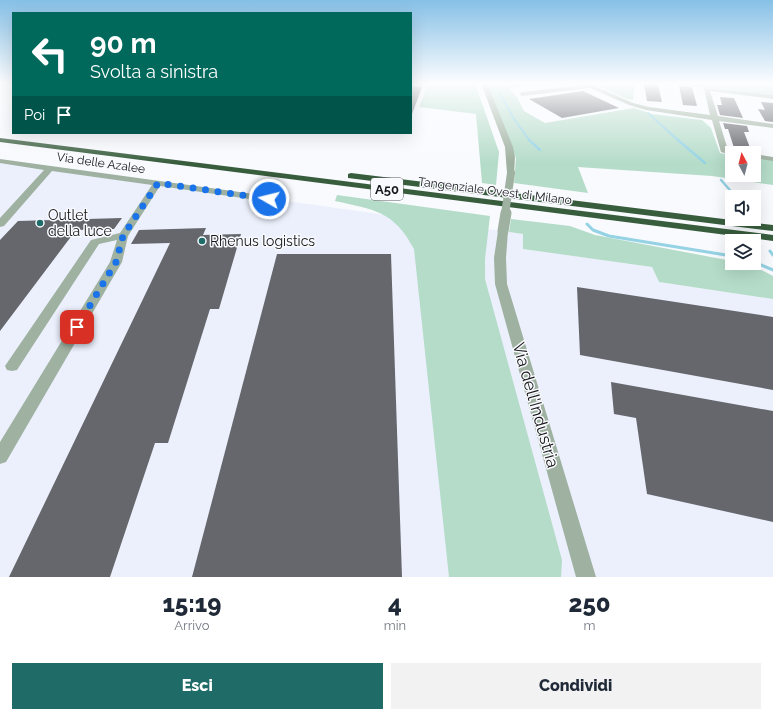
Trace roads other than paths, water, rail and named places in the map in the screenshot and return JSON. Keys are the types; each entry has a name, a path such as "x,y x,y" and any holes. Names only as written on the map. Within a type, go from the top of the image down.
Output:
{"highway":[{"name":"Tangenziale Ovest di Milano","path":"0,132 12,133"},
{"name":"Tangenziale Ovest di Milano","path":"16,134 773,228"},
{"name":"Tangenziale Ovest di Milano","path":"0,140 773,238"}],"street":[{"name":"Via dell'Industria","path":"495,110 509,147 511,157 511,173 500,258 501,284 586,577"},
{"path":"656,110 773,126"},
{"path":"712,110 725,149"},
{"path":"761,157 773,159"},
{"name":"Via delle Azalee","path":"0,161 269,199"},
{"path":"0,224 5,212 50,168"},
{"path":"0,457 116,262 123,236 158,183"},
{"path":"12,366 95,242 111,237 123,236"}],"waterway":[{"path":"509,110 530,141"},
{"path":"648,113 679,141"},
{"path":"678,140 705,163"},
{"path":"530,141 540,150"},
{"path":"721,180 730,190"},
{"path":"587,224 593,230 609,236 725,255"},
{"path":"770,251 773,255"},
{"path":"761,265 773,270"}],"place":[{"name":"Outlet della luce","path":"40,223"},
{"name":"Rhenus logistics","path":"202,241"}]}
